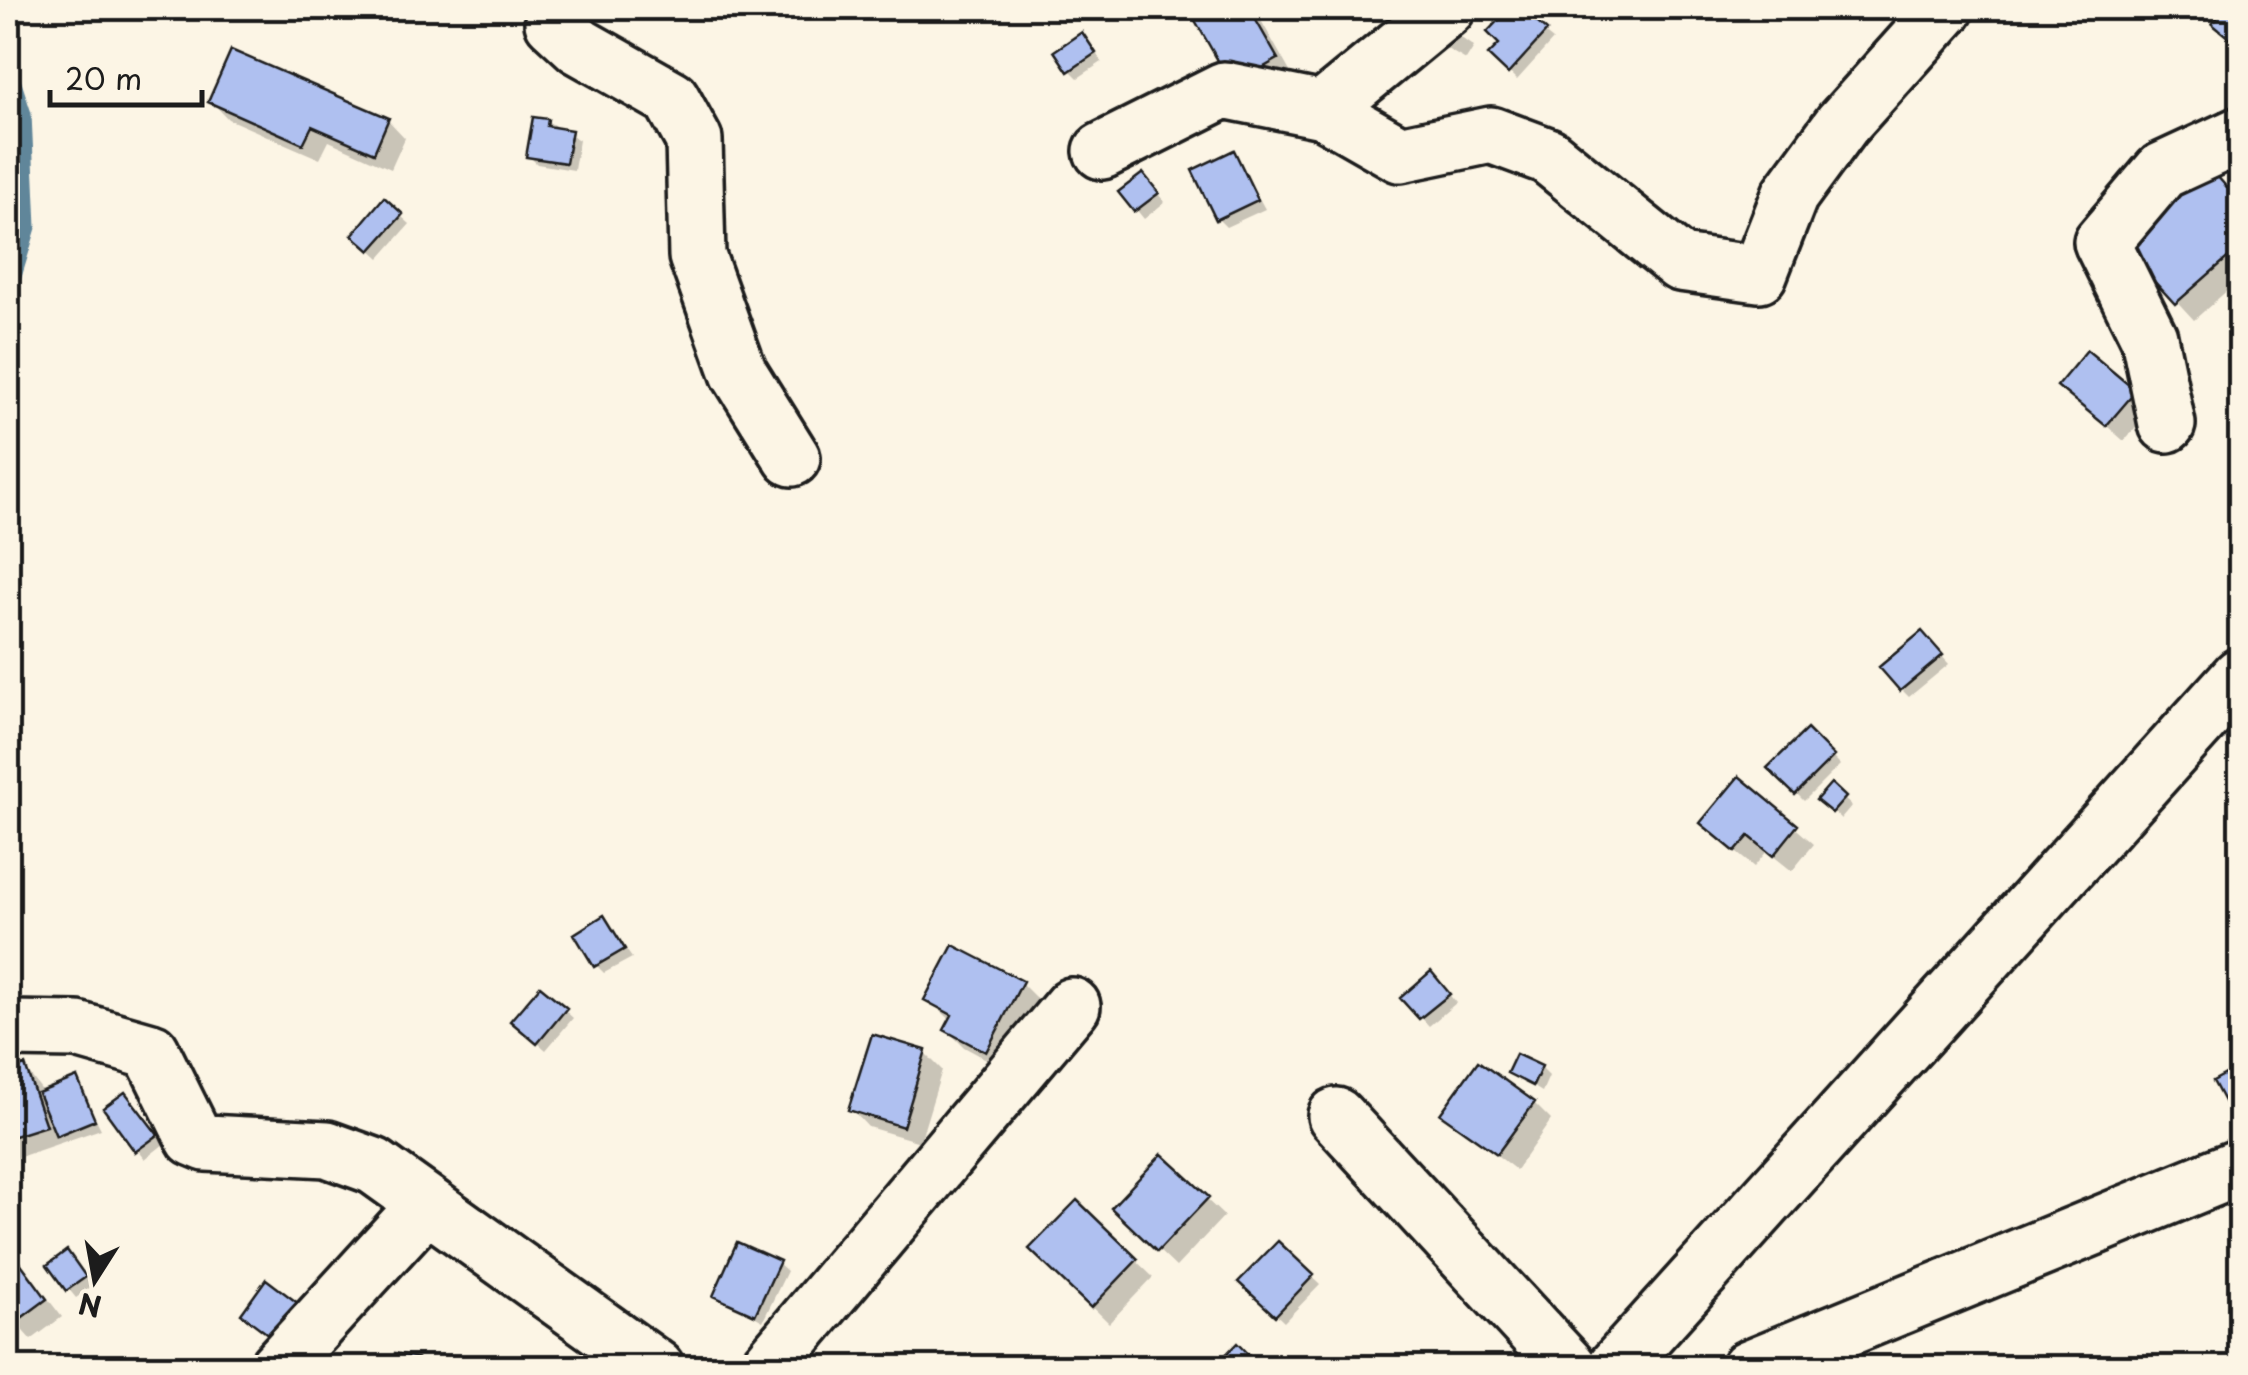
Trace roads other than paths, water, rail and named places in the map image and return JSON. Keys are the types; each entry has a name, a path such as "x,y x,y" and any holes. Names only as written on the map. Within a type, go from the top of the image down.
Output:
{"street":[{"path":"559,8 553,22 579,46 670,98 694,140 697,256 739,373 792,458"},
{"path":"1324,110 1447,8"},
{"path":"1102,151 1224,90 1324,110 1400,154 1491,135 1548,156 1680,263 1759,274 1790,195 1842,124 1946,8"},
{"path":"2167,424 2149,337 2102,242 2162,171 2240,134"},
{"path":"1614,1368 2240,676"},
{"path":"767,1368 1072,1006"},
{"path":"8,1029 77,1030 151,1051 194,1138 206,1143 350,1154 427,1204 656,1368"},
{"path":"1336,1116 1569,1368"},
{"path":"1750,1368 2240,1167"},
{"path":"278,1368 427,1204"}],"waterway":[{"path":"8,65 24,114 29,227 8,296"}]}
